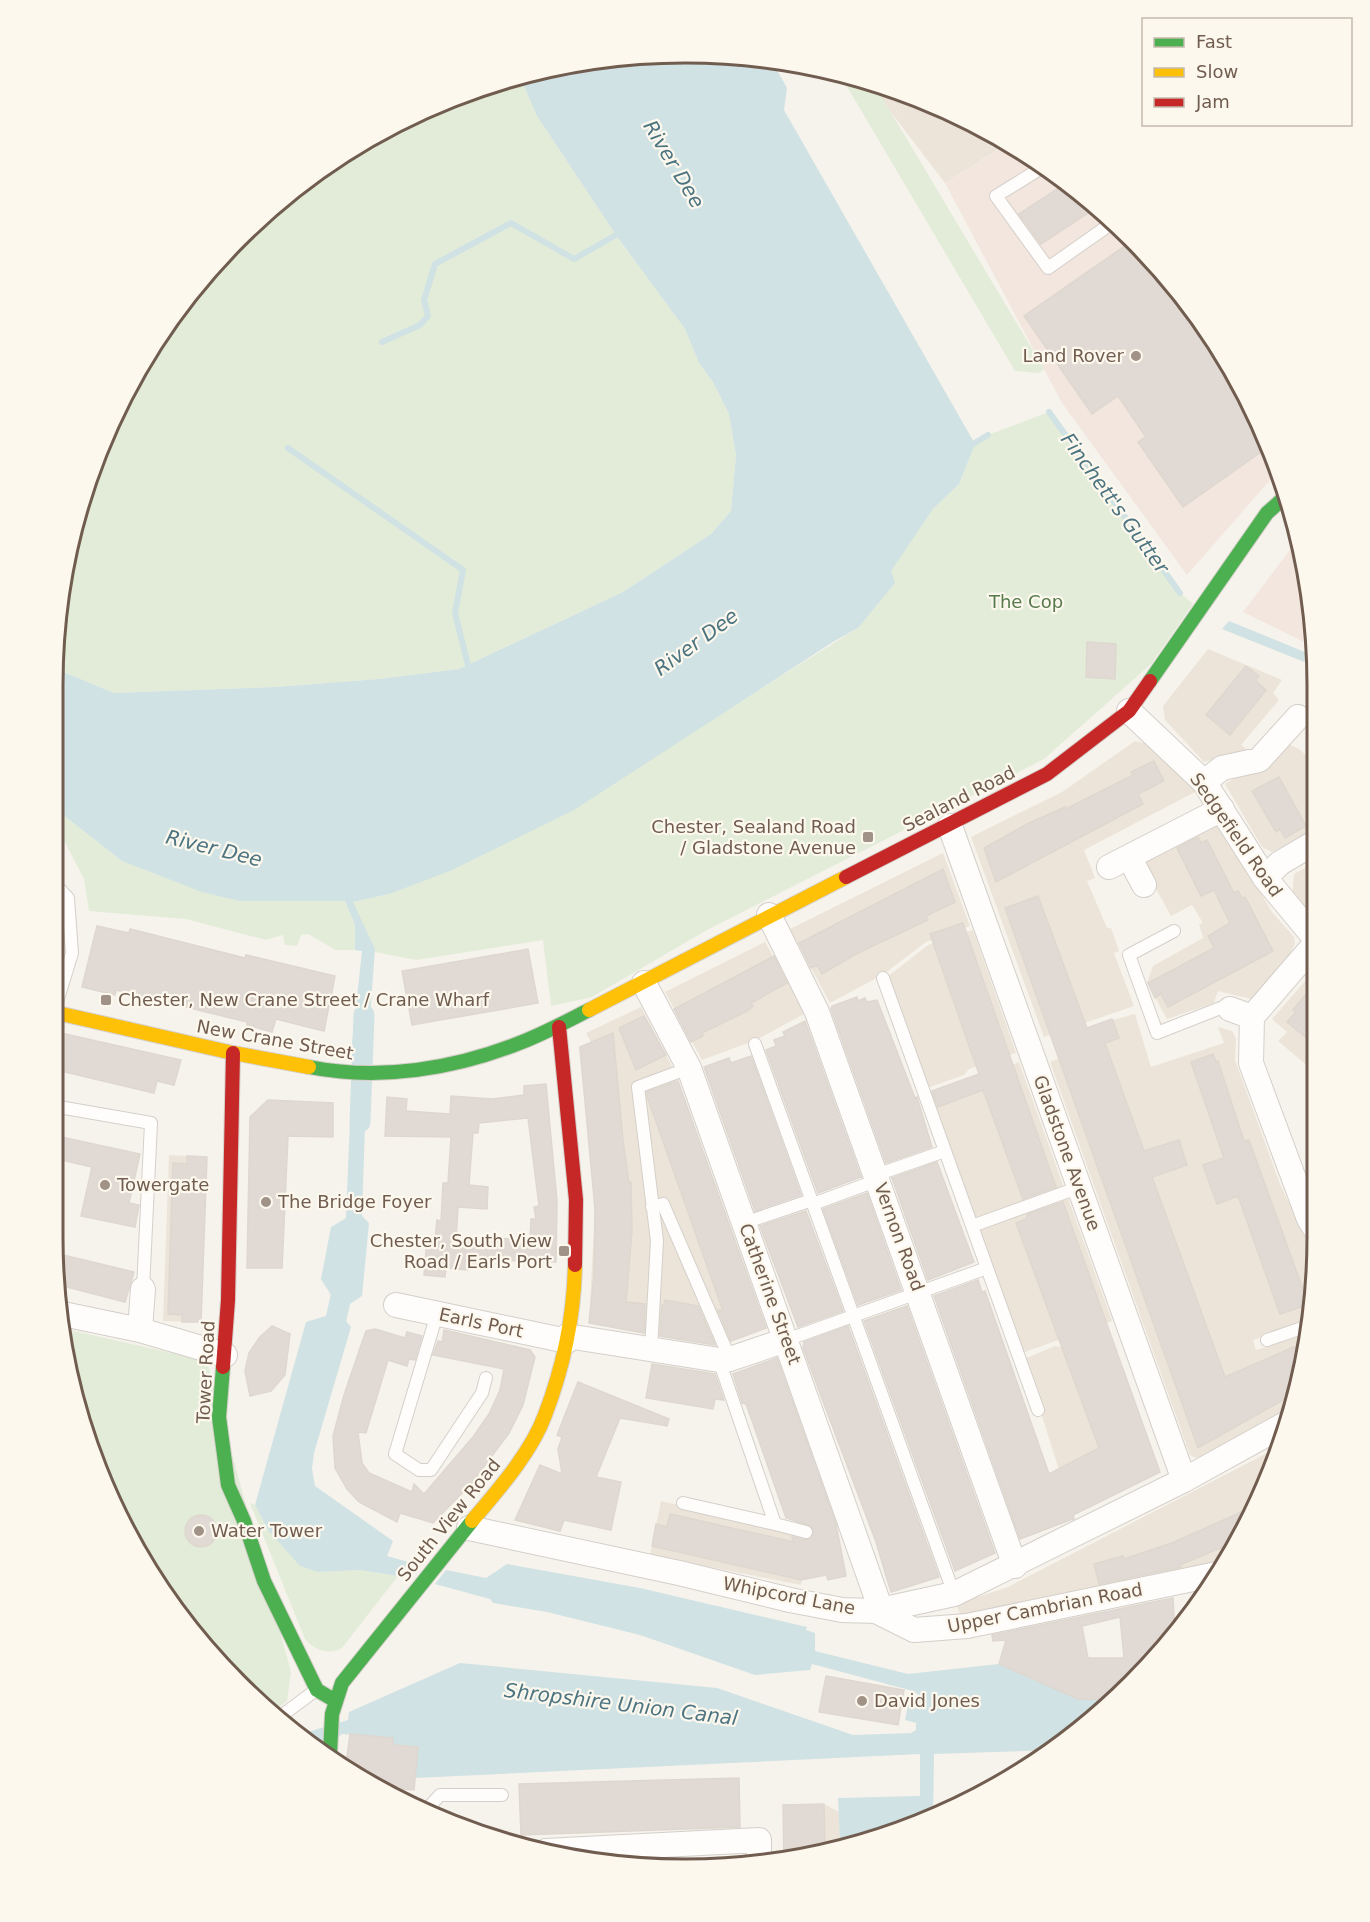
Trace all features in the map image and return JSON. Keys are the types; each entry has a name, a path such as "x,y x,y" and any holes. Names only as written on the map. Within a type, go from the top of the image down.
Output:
{"street":[{"name":"Sealand Road","path":"559,1027 644,984 769,915 950,826 1047,774 1129,711 1267,513 1279,502"},
{"name":"Sedgefield Road","path":"1129,711 1204,782 1264,878 1307,929"},
{"path":"1204,782 1222,768 1259,760 1298,717"},
{"path":"1144,885 1119,862 1222,809"},
{"name":"Gladstone Avenue","path":"950,826 1184,1480"},
{"path":"1264,878 1280,862 1307,847"},
{"name":"Vernon Road","path":"769,915 818,1012 920,1293 1015,1566"},
{"path":"1307,952 1241,1013 1251,1063 1307,1207"},
{"name":"Catherine Street","path":"644,984 689,1068 879,1610"},
{"name":"New Crane Street","path":"63,1014 233,1053 345,1074 409,1071 468,1060 559,1027"},
{"name":"South View Road","path":"334,1700 342,1683 407,1599 469,1528 510,1475 545,1416 567,1339 575,1275 576,1200 559,1027"},
{"name":"Tower Road","path":"233,1053 225,1355 219,1417 228,1485 264,1581 317,1690"},
{"path":"140,1330 143,1289"},
{"name":"Earls Port","path":"396,1305 567,1339 725,1360"},
{"path":"68,1315 140,1330 225,1355"},
{"path":"725,1360 786,1340"},
{"name":"Whipcord Lane","path":"469,1528 679,1573 790,1600 842,1610 879,1610 954,1594 1015,1566 1184,1480 1277,1429"},
{"name":"Upper Cambrian Road","path":"879,1610 914,1630 967,1626 1206,1576"},
{"path":"317,1690 334,1700 330,1748"},
{"path":"578,1849 759,1840 759,1855"}],"lane":[{"path":"1036,171 996,196 1048,268 1106,227"},
{"path":"63,893 68,898 72,953 63,981"},
{"path":"63,923 70,925"},
{"path":"1174,931 1129,955 1157,1033 1223,1007 1241,1013"},
{"path":"883,978 1038,1410"},
{"path":"755,1044 954,1594"},
{"path":"651,1350 657,1241 638,1087 689,1068"},
{"path":"63,1108 151,1123 143,1289"},
{"path":"744,1222 813,1202 945,1151"},
{"path":"972,1226 1080,1187"},
{"path":"652,1207 663,1204 725,1360 775,1524"},
{"path":"786,1340 987,1268"},
{"path":"437,1314 395,1454 419,1470 431,1470 482,1393 486,1378"},
{"path":"1267,1340 1300,1329"},
{"path":"683,1503 806,1532"},
{"path":"285,1713 317,1690"},
{"path":"431,1805 440,1795 502,1795"}],"shaded area":[{"path":"876,93 923,110 1000,148 945,183"},
{"path":"1000,149 1031,168 1095,217 1125,245 1178,306 1224,374 1260,447 1272,478 1187,575 1062,403 945,183"},
{"path":"1291,548 1302,604 1306,643 1243,612"},
{"path":"1208,649 1282,680 1273,693 1279,700 1241,745 1249,751 1204,762 1165,720 1163,706"},
{"path":"1135,741 1150,744 1197,791 1084,850 1095,878 1087,881 1107,928 1111,928 1119,951 1114,953 1134,1006 1044,1037 971,837 1062,792"},
{"path":"1290,745 1299,749 1307,756 1307,832 1272,852 1262,847 1225,784"},
{"path":"1217,820 1272,912 1294,937 1295,943 1289,956 1251,999 1218,991 1214,1003 1167,1019 1147,983 1153,966 1203,938 1199,924 1203,923 1192,905 1171,916 1144,867 1148,854"},
{"path":"943,853 970,926 926,942 884,974 830,1003 790,929"},
{"path":"1307,867 1307,913 1292,898 1294,874"},
{"path":"973,930 1016,1053 969,1069 964,1075 927,1088 887,977 928,945"},
{"path":"765,942 806,1013 756,1040 702,1060 665,992"},
{"path":"1307,979 1307,1065 1278,1041 1287,1032 1272,1019"},
{"path":"641,1007 674,1070 635,1085 653,1241 647,1332 589,1323 595,1209 579,1048 591,1042 586,1033"},
{"path":"1135,1014 1151,1067 1224,1043 1218,1027 1232,1031 1236,1038 1235,1060 1280,1184 1307,1242 1301,1324 1253,1340 1256,1350 1299,1337 1281,1413 1212,1453 1196,1458 1190,1455 1050,1062 1060,1058 1098,1024"},
{"path":"1019,1062 1064,1188 974,1221 930,1093 966,1079 972,1081"},
{"path":"675,1077 767,1328 727,1343 665,1201 654,1204 641,1089"},
{"path":"169,1155 207,1157 201,1322 163,1321"},
{"path":"1068,1198 1112,1321 1022,1353 978,1228"},
{"path":"655,1209 662,1209 719,1344 655,1334"},
{"path":"1083,1340 1139,1415 1160,1472 1140,1481 1059,1470 1024,1359 1055,1346 1061,1347"},
{"path":"1268,1453 1243,1512 1213,1566 961,1616 956,1604 1008,1587"},
{"path":"661,1501 808,1534 801,1585 650,1555"},
{"path":"824,1804 839,1812 840,1839 784,1851 783,1805"}],"green space":[{"path":"523,84 537,116 616,235 685,329 699,363 713,382 729,414 736,455 731,511 711,534 623,592 459,669 379,679 275,687 114,693 63,672 68,604 84,524 110,447 146,374 168,339 217,275 245,245 275,217 339,168 374,146 447,110"},
{"path":"845,84 880,95 1044,369 1039,373 1015,371"},
{"name":"The Cop","path":"1049,412 1180,593 1193,604 1151,664 1044,759 707,930 592,997 551,1006 543,940 416,960 375,952 352,902 389,894 695,730 858,628 890,571 933,509 959,484 975,444 988,435"},
{"path":"63,813 122,861 239,901 345,901 355,925 355,950 336,950 308,934 301,935 297,946 285,945 283,935 266,940 186,919 89,911 84,879 63,838"},
{"path":"70,1330 207,1361 291,1672 287,1701 278,1708 217,1647 168,1583 146,1548 110,1475 96,1437 84,1398"},
{"path":"250,1503 255,1505 268,1530 318,1572 360,1570 398,1576 341,1649 321,1650 305,1639"}],"water":[{"name":"River Dee","path":"685,63 726,64 777,70 787,88 784,110 975,444 959,484 933,509 891,571 895,583 858,628 574,810 450,871 389,894 353,902 375,949 368,1044 352,1044 362,951 355,950 355,925 345,901 239,901 202,892 122,861 63,813 63,672 114,693 275,687 379,679 459,669 623,592 711,534 731,511 736,455 729,414 713,382 699,363 685,329 616,235 537,116 523,84 564,75 644,64"},
{"path":"1229,621 1306,653 1306,663 1222,629"},
{"path":"366,1094 362,1216 369,1223 362,1296 348,1305 334,1300 321,1279 331,1227 346,1218 351,1095"},
{"path":"331,1311 346,1316 346,1321 351,1327 314,1453 312,1469 315,1486 393,1541 387,1556 412,1563 398,1576 360,1570 318,1572 300,1566 268,1530 255,1505 306,1322 329,1315"},
{"name":"Shropshire Union Canal","path":"507,1564 640,1588 807,1627 806,1630 815,1633 815,1651 908,1674 999,1664 1078,1699 1101,1700 1036,1751 934,1754 933,1807 885,1826 840,1839 838,1798 920,1796 920,1754 415,1778 418,1747 393,1745 393,1738 342,1734 329,1747 308,1732 348,1720 349,1712 460,1663 717,1688 853,1735 911,1733 916,1730 916,1723 905,1720 908,1705 914,1705 919,1699 919,1695 913,1691 812,1664 810,1670 755,1675 640,1635 547,1612 493,1603 490,1599 435,1584 446,1570 486,1578"}],"building":[{"path":"1059,188 1089,212 1041,244 1019,214"},
{"name":"Land Rover","path":"1125,246 1153,275 1202,339 1224,374 1262,451 1183,507 1138,442 1146,437 1118,396 1092,414 1024,316"},
{"path":"1087,642 1116,644 1115,679 1086,677"},
{"path":"1246,666 1259,676 1255,680 1266,690 1230,735 1206,715"},
{"path":"1154,761 1164,781 1138,794 1143,804 996,882 984,848 1027,824 1065,807 1066,809 1133,775 1131,772"},
{"path":"1279,777 1306,826 1285,838 1280,829 1276,832 1252,791"},
{"path":"1198,837 1201,843 1207,840 1234,893 1238,891 1242,898 1245,897 1273,951 1168,1007 1161,994 1155,998 1148,983 1214,948 1208,936 1230,923 1214,890 1201,896 1177,848"},
{"path":"943,869 955,902 926,916 928,920 858,953 822,974 817,965 811,968 799,943"},
{"path":"1038,896 1087,1028 1112,1019 1119,1038 1105,1043 1144,1151 1179,1140 1187,1165 1152,1177 1225,1377 1296,1346 1297,1348 1286,1398 1198,1448 1005,908"},
{"path":"963,923 1056,1187 1023,1199 983,1090 938,1107 932,1091 979,1074 930,934"},
{"path":"97,926 129,933 130,929 245,958 246,955 335,976 324,1031 276,1019 272,1032 247,1025 247,1022 116,990 115,995 82,987"},
{"path":"528,949 538,1003 412,1025 402,971"},
{"path":"774,956 787,983 751,1003 753,1006 747,1011 702,1033 703,1036 691,1042 674,1009"},
{"path":"1307,993 1307,1038 1287,1022 1296,1012 1293,1010"},
{"path":"857,997 858,1001 865,998 867,1002 877,1000 915,1098 917,1097 932,1147 886,1163 831,1009 832,1006"},
{"path":"644,1016 666,1055 636,1070 619,1028"},
{"path":"805,1021 861,1177 818,1193 766,1050 776,1046 774,1040 785,1036 783,1032"},
{"path":"63,1033 181,1060 174,1085 157,1081 154,1093 63,1072"},
{"path":"613,1033 623,1140 629,1183 631,1182 632,1231 626,1302 645,1304 644,1333 589,1323 594,1275 595,1209 580,1047"},
{"path":"1213,1054 1216,1062 1218,1061 1244,1141 1249,1140 1304,1293 1301,1297 1303,1306 1280,1314 1238,1196 1217,1204 1203,1165 1224,1158 1191,1062"},
{"path":"751,1056 801,1195 755,1211 704,1067 729,1058 731,1063"},
{"path":"678,1081 766,1328 731,1341 718,1310 723,1311 647,1096 647,1092"},
{"path":"546,1084 557,1201 556,1262 494,1260 493,1265 469,1264 468,1270 446,1268 445,1277 424,1275 427,1239 435,1239 437,1220 441,1221 443,1183 448,1183 451,1137 385,1136 387,1097 407,1099 406,1111 450,1114 451,1096 492,1099 524,1095 524,1086","holes":["528,1118 539,1206 534,1207 536,1219 531,1219 530,1240 494,1238 494,1242 456,1242 458,1207 487,1209 488,1187 469,1185 473,1133 478,1133 479,1123"]},
{"name":"The Bridge Foyer","path":"268,1100 333,1103 333,1137 288,1136 282,1268 247,1268 250,1117"},
{"name":"Towergate","path":"63,1137 140,1154 129,1203 139,1205 135,1227 81,1216 92,1167 63,1160"},
{"path":"187,1156 207,1157 201,1322 182,1322 182,1315 168,1314 173,1163 187,1164"},
{"path":"937,1162 974,1262 928,1280 892,1178"},
{"path":"867,1193 901,1290 858,1305 823,1209"},
{"path":"1063,1202 1160,1472 1073,1515 1074,1519 1020,1539 934,1296 978,1280 982,1292 985,1291 1049,1474 1099,1448 1016,1223 1026,1219 1028,1214"},
{"path":"806,1211 843,1311 798,1327 760,1226"},
{"path":"63,1255 134,1272 125,1302 65,1287"},
{"path":"665,1300 698,1306 715,1345 660,1336 662,1305"},
{"path":"907,1306 995,1553 955,1571 864,1321"},
{"path":"272,1326 290,1334 285,1375 271,1391 250,1396 245,1371 249,1353 259,1338"},
{"path":"848,1326 939,1577 891,1592 876,1542 803,1348 804,1342"},
{"path":"375,1329 405,1338 407,1332 422,1336 415,1360 409,1359 407,1366 388,1360 366,1433 358,1432 362,1463 369,1473 412,1492 414,1484 424,1494 473,1437 489,1414 500,1390 504,1369 433,1355 438,1341 442,1342 444,1330 530,1350 535,1357 523,1405 509,1433 471,1484 433,1523 400,1513 397,1522 359,1502 347,1489 335,1468 333,1436 344,1395 366,1331"},
{"path":"777,1358 836,1524 846,1576 828,1580 826,1575 801,1580 652,1546 656,1524 667,1527 670,1514 794,1542 792,1537 805,1540 812,1537 814,1530 811,1526 786,1518 746,1404 742,1403 733,1374"},
{"path":"652,1364 715,1374 724,1400 715,1399 713,1409 646,1398"},
{"path":"578,1382 669,1419 667,1426 620,1418 596,1477 621,1482 611,1530 564,1520 560,1531 515,1520 540,1465 562,1474 558,1449 562,1437 557,1435"},
{"path":"1243,1511 1225,1546 1180,1565 1181,1567 1099,1584 1094,1564 1123,1556 1124,1559 1172,1543"},
{"path":"201,1515 213,1519 217,1531 213,1543 201,1547 189,1543 185,1531 189,1519"},
{"path":"1173,1598 1174,1621 1153,1647 1101,1700 1078,1699 999,1664 1006,1640 993,1641 992,1635","holes":["1120,1617 1124,1658 1088,1658 1082,1626"]},
{"name":"David Jones","path":"826,1676 904,1690 898,1725 819,1712"},
{"path":"350,1734 393,1738 393,1745 418,1747 414,1790 398,1789 347,1759"},
{"path":"739,1778 740,1827 521,1835 519,1784"},
{"path":"824,1804 825,1843 784,1851 783,1805"}],"waterway":[{"path":"382,342 420,325 428,316 424,300 435,264 511,223 574,259 616,235"},
{"name":"Finchett's Gutter","path":"1049,412 1180,593"},
{"name":"Finchett's Gutter","path":"968,447 988,435"},
{"path":"288,448 463,570 455,613 468,665"},
{"path":"360,1122 364,1015"},
{"path":"331,1341 346,1275"}],"traffic: fast":[{"path":"1150,681 1267,513 1279,502"},
{"path":"309,1067 363,1073 417,1070 444,1065 522,1042 589,1010"},
{"path":"223,1367 219,1417 228,1485 244,1521 264,1581 314,1684 317,1690 334,1700"},
{"path":"330,1748 332,1714 342,1683 472,1521"}],"traffic: slow":[{"path":"589,1010 846,877"},
{"path":"63,1014 233,1053 309,1067"},
{"path":"472,1521 523,1457 545,1415 566,1341 575,1265"}],"traffic: jam":[{"path":"846,877 1047,774 1129,711 1150,681"},
{"path":"559,1027 576,1200 575,1265"},
{"path":"223,1367 228,1300 233,1053"}],"place":[{"name":"Land Rover","path":"1136,356"},
{"name":"Chester, Sealand Road / Gladstone Avenue","path":"868,837"},
{"name":"Chester, New Crane Street / Crane Wharf","path":"106,1000"},
{"name":"Towergate","path":"105,1185"},
{"name":"The Bridge Foyer","path":"266,1202"},
{"name":"Chester, South View Road / Earls Port","path":"564,1251"},
{"name":"Water Tower","path":"199,1531"},
{"name":"David Jones","path":"862,1701"}]}
